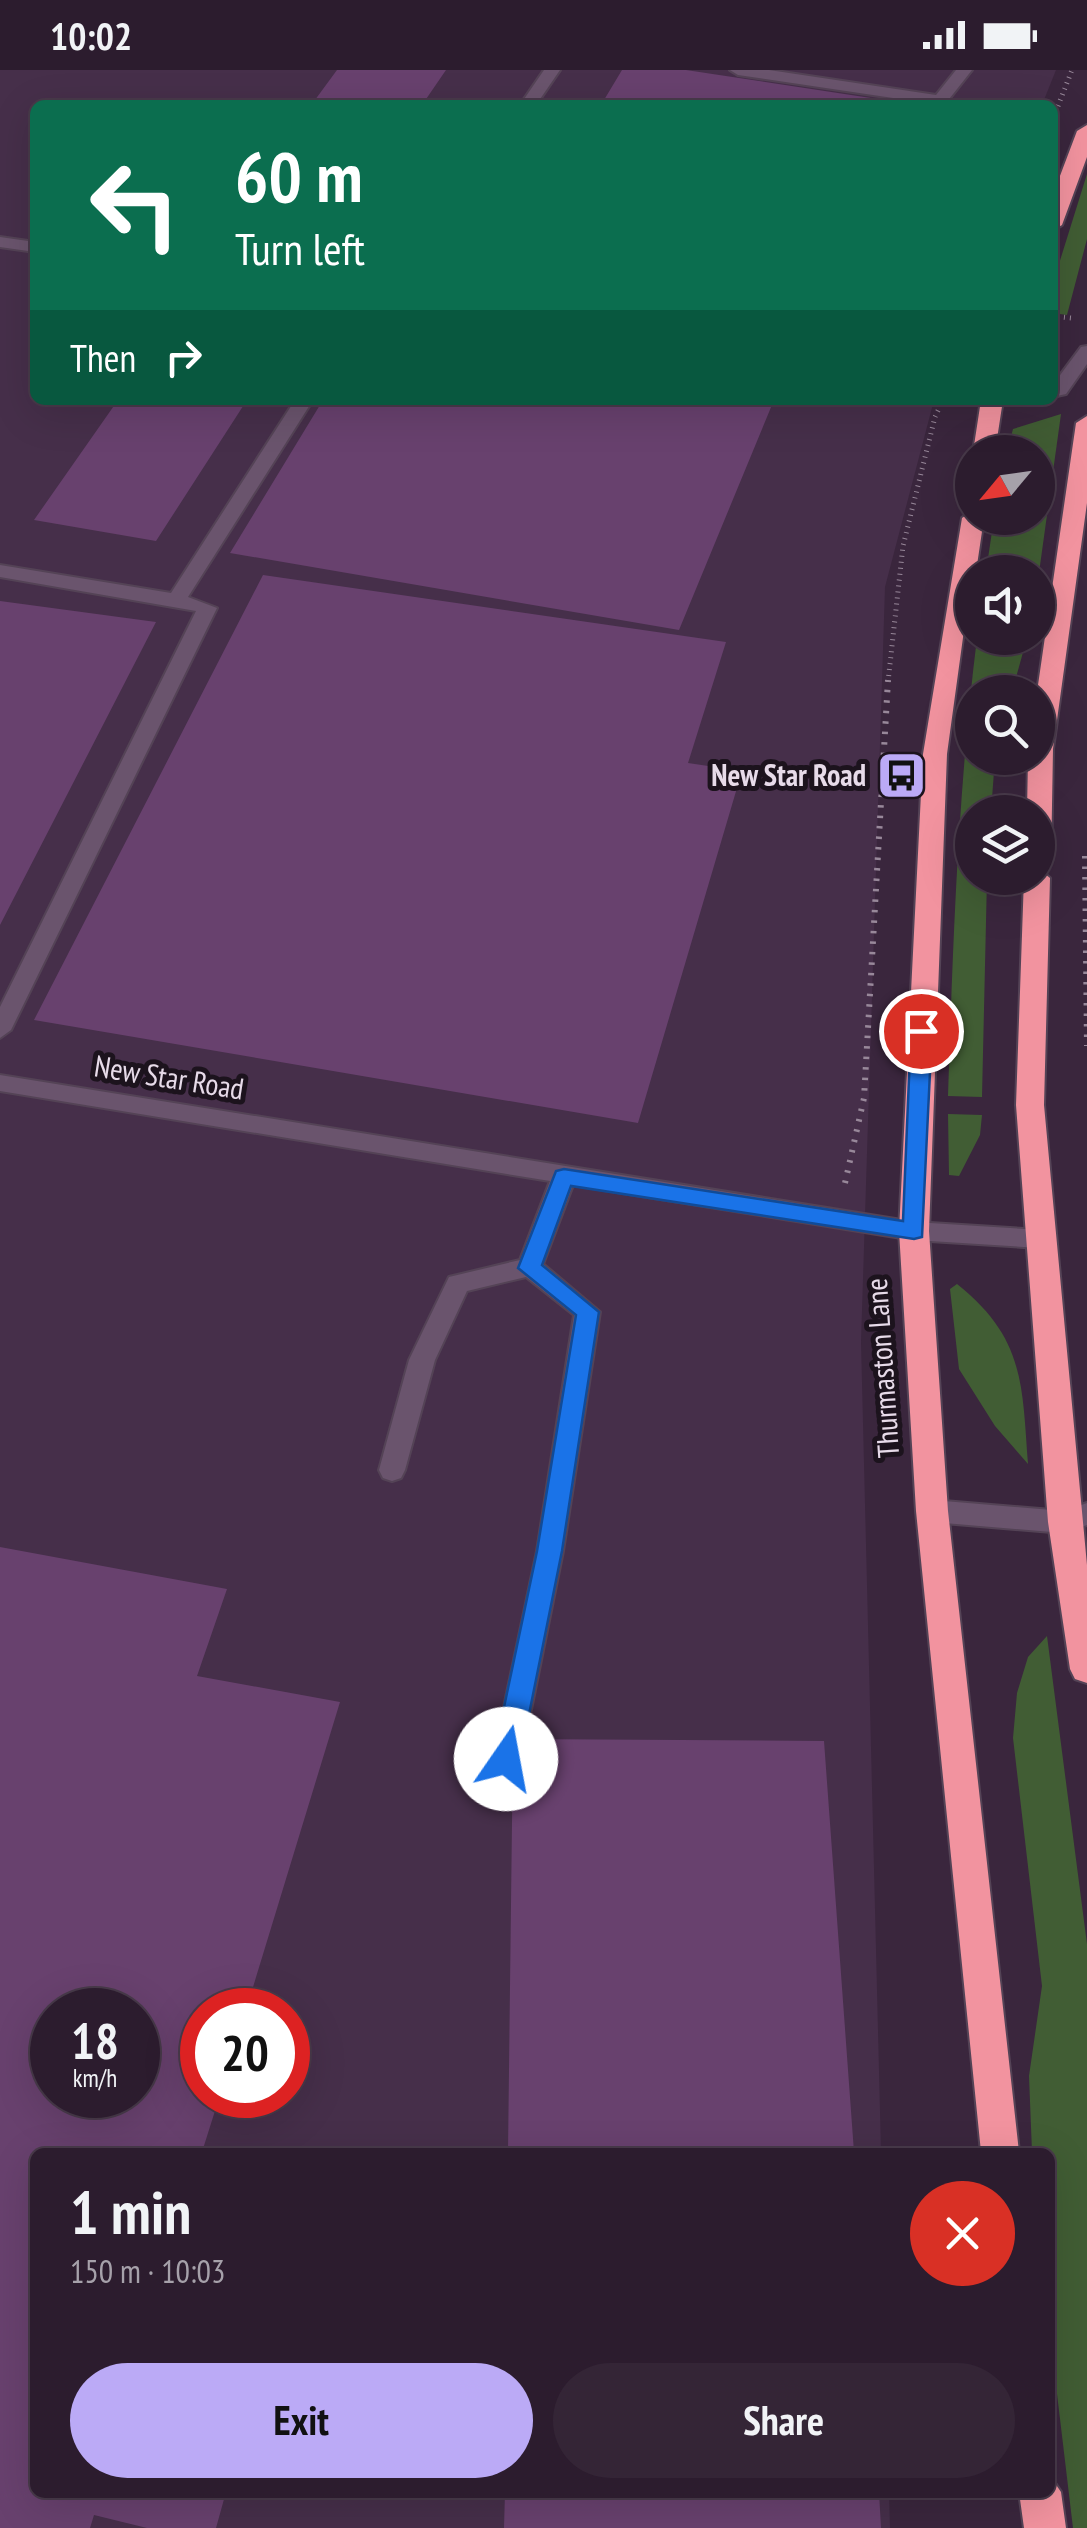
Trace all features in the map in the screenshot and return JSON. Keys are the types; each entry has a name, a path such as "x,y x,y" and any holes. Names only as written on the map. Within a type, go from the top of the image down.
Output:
{"highway":[{"path":"1058,209 1087,131"},
{"path":"987,435 991,405"},
{"path":"1040,795 1041,749 1087,423"},
{"name":"Thurmaston Lane","path":"970,535 935,754 914,1231 932,1511 1000,2148"},
{"path":"1036,895 1030,1105 1040,1239 1079,1525 1087,1669"},
{"path":"1041,2498 1044,2528"}],"street":[{"path":"531,100 552,70"},
{"path":"738,70 940,100 964,70"},
{"path":"0,242 30,247"},
{"path":"1058,390 1087,351"},
{"path":"176,600 301,405"},
{"path":"0,571 207,608 0,1030"},
{"name":"New Star Road","path":"0,1083 914,1231 1040,1239"},
{"path":"530,1268 564,1177"},
{"path":"392,1470 422,1360 458,1284 530,1268 588,1312 550,1551 506,1759"},
{"path":"932,1511 1079,1525"}],"path":[{"path":"1058,106 1072,70"},
{"path":"838,1218 864,1098 890,638 903,546 934,416 940,405"},
{"path":"1085,844 1087,1046"},
{"path":"864,1098 917,1106"}],"shaded area":[{"path":"0,70 1056,70 1044,100 30,100 30,405 933,405 885,587 861,1342 881,2148 30,2148 30,2498 889,2498 890,2528 0,2528"}],"green space":[{"path":"1087,174 1087,239 1067,315 1058,314 1058,267"},
{"path":"1061,414 1055,457 1055,435 1011,435 1013,429"},
{"path":"991,535 1044,535 1041,555 989,555"},
{"path":"975,655 1022,655 1017,675 973,675"},
{"path":"964,775 994,775 992,795 962,795"},
{"path":"956,895 987,895 982,1097 948,1096"},
{"path":"948,1114 982,1115 980,1135 959,1176 949,1175"},
{"path":"957,1284 996,1324 1008,1344 1021,1387 1028,1464 995,1426 959,1369 950,1289"},
{"path":"1047,1636 1087,1944 1087,2528 1073,2528 1055,2377 1055,2148 1032,2148 1029,2076 1042,1986 1013,1738 1017,1693 1028,1657"}],"building":[{"path":"337,70 446,70 425,100 315,100"},
{"path":"622,70 686,70 884,100 604,100"},
{"path":"114,405 244,405 156,541 34,520"},
{"path":"320,405 772,405 679,630 230,553"},
{"path":"263,575 726,642 688,763 742,771 638,1123 34,1020"},
{"path":"0,601 156,622 0,925"},
{"path":"0,1547 227,1589 197,1676 340,1702 253,1988 180,1988 180,2118 213,2118 203,2148 30,2148 30,2498 224,2498 216,2528 147,2528 94,2515 90,2528 0,2528"},
{"path":"513,1739 824,1741 854,2148 508,2148"},
{"path":"505,2498 879,2498 881,2528 504,2528"}],"place":[{"name":"New Star Road","path":"901,776"}],"route":[{"path":"506,1759 550,1551 588,1312 530,1268 564,1177 914,1231 921,1031"}]}
